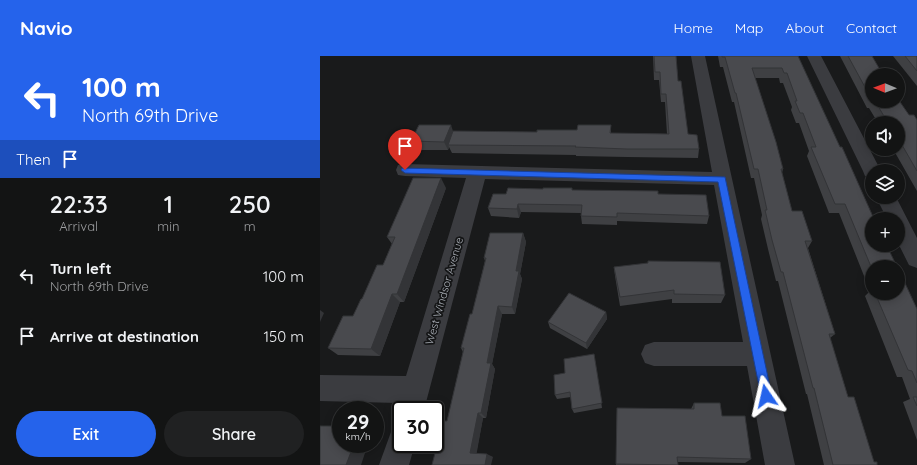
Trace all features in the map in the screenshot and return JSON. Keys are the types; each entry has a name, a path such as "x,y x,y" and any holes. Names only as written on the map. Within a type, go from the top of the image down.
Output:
{"street":[{"path":"698,56 780,465"},
{"path":"814,56 868,164"},
{"path":"405,170 722,179"},
{"name":"West Windsor Avenue","path":"413,400 477,172"},
{"path":"905,236 917,259"},
{"path":"654,354 758,354"},
{"path":"320,388 413,400"},
{"path":"394,465 398,453"}],"building":[{"path":"654,56 676,56 678,81 681,81 688,134 697,135 699,149 448,145 453,131 537,132 537,130 577,130 578,125 611,125 610,133 669,134 666,94 661,94 660,72 655,72"},
{"path":"798,56 840,147 842,147 865,199 865,204 867,204 871,212 865,212 865,252 890,252 894,260 868,260 845,204 835,204 811,147 816,147 803,113 800,113 795,101 797,101 787,73 784,73 782,68 752,68 776,142 783,169 781,169 792,211 802,211 812,241 805,241 835,334 829,334 848,397 854,397 874,462 877,462 877,465 833,465 783,272 781,272 772,240 758,169 754,169 736,93 725,57 722,57"},
{"path":"848,56 872,56 879,68 865,68 865,87"},
{"path":"905,56 917,56 917,71"},
{"path":"879,108 904,108 909,115 914,115 917,120 917,171 905,150 905,116 884,116"},
{"path":"419,125 451,125 444,142 411,141"},
{"path":"413,178 441,178 397,294 392,294 371,349 328,348 343,316 353,316 377,265 383,265 395,237 387,237"},
{"path":"508,188 572,188 572,190 658,191 658,194 706,195 709,216 617,213 617,217 581,216 582,205 518,204 517,209 488,208 493,194 506,194"},
{"path":"490,233 523,233 516,271 519,271 512,307 498,306 487,363 491,363 481,413 478,413 470,453 487,454 485,465 432,465 435,453 444,453 444,421 447,421 464,348 461,348 470,314 472,314 486,258 484,258"},
{"path":"648,261 720,262 725,295 674,294 674,290 620,297 614,267 648,263"},
{"path":"905,283 917,309 917,383 912,371 908,370 878,300 905,300"},
{"path":"569,293 606,312 586,343 548,322"},
{"path":"594,354 602,403 572,409 570,392 555,395 554,375 565,373 564,359"},
{"path":"913,397 917,397 917,406"},
{"path":"694,403 720,403 722,416 745,416 751,459 677,457 678,465 616,464 617,408 694,409"},
{"path":"320,426 332,426 332,453 351,453 346,465 320,465"}],"route":[{"path":"405,170 722,179 766,396"}]}
